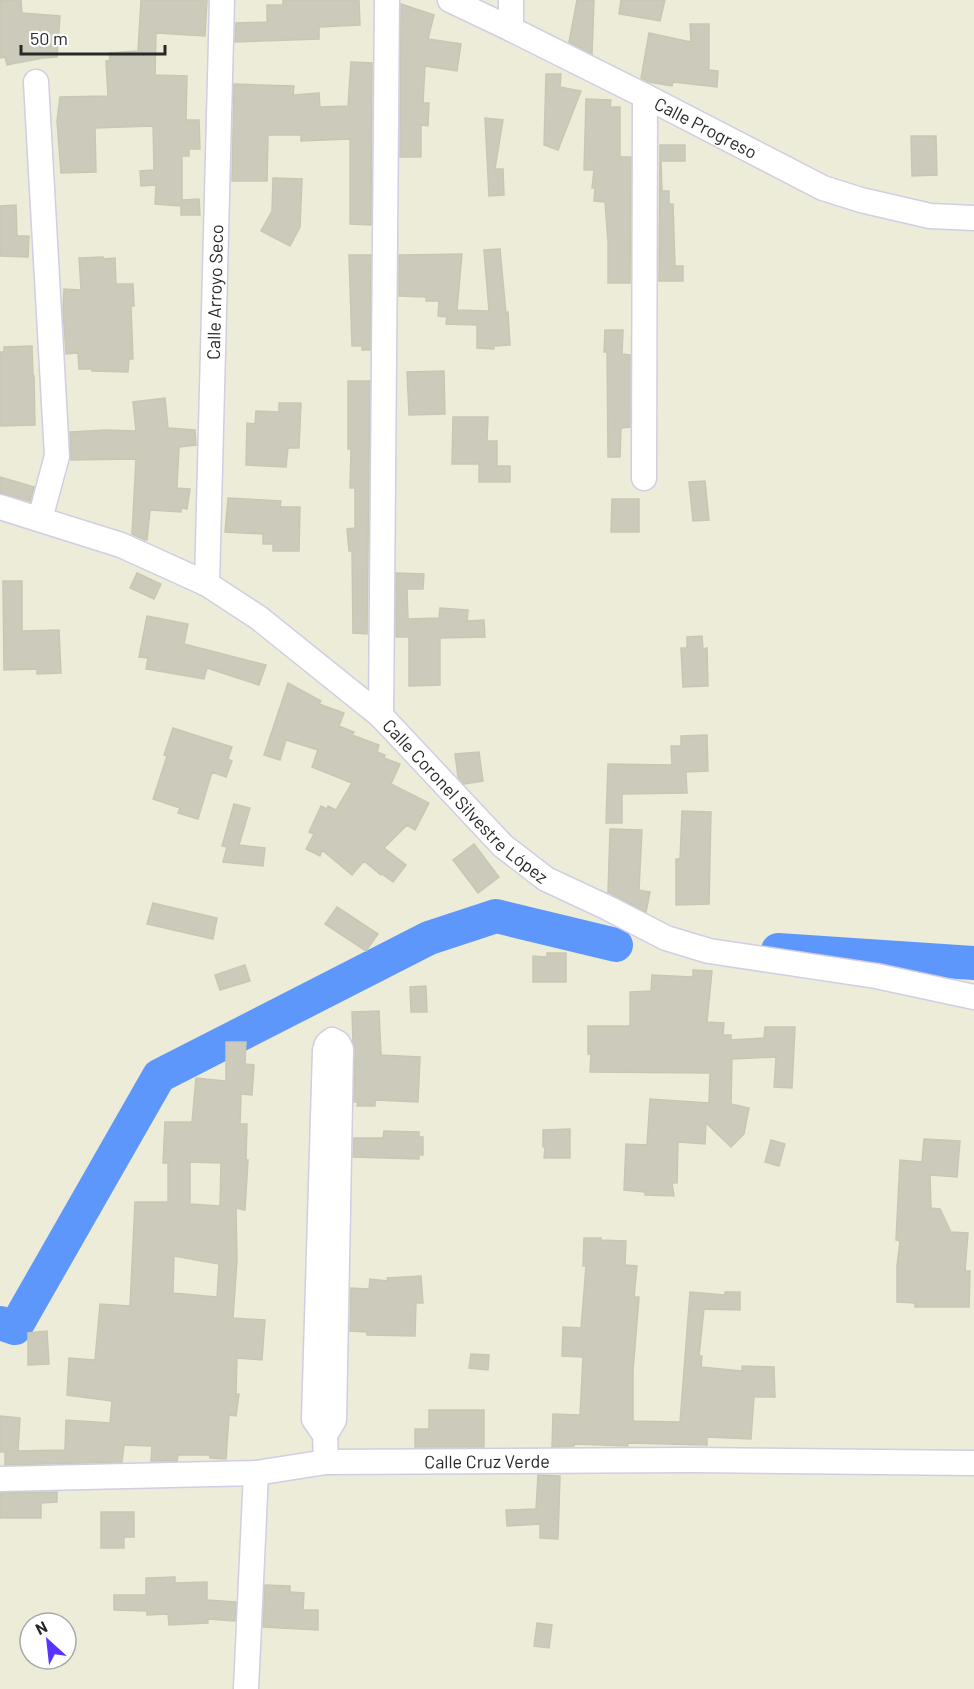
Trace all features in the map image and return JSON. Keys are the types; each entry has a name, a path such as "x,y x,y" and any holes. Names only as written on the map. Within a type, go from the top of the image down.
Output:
{"street":[{"name":"Calle Arroyo Seco","path":"207,584 222,0"},
{"path":"381,716 387,0"},
{"name":"Calle Progreso","path":"450,0 511,28 823,189 930,216 974,218"},
{"path":"511,0 511,28"},
{"path":"36,82 57,456 40,519"},
{"path":"644,478 645,96"},
{"name":"Calle Coronel Silvestre López","path":"0,507 121,545 207,584 259,618 381,716 503,846 546,879 666,938 709,951 876,976 974,997"},
{"path":"325,1435 334,1420 341,1049 338,1043 332,1040 327,1044 325,1050 314,1419 325,1435 326,1462"},
{"name":"Calle Cruz Verde","path":"0,1479 256,1473 326,1462 692,1460 974,1463"},
{"path":"246,1689 256,1473"}],"building":[{"path":"0,0 21,0 22,13 60,16 57,57 7,65 5,57 0,58"},
{"path":"141,0 207,0 205,36 156,33 155,75 187,76 186,120 199,120 200,149 189,149 189,156 182,156 182,200 199,199 200,215 181,215 181,206 155,204 156,185 141,186 140,171 154,170 153,126 95,128 96,172 61,173 57,121 60,97 108,96 106,61 110,60 109,53 138,51"},
{"path":"283,0 359,0 360,25 319,27 319,39 235,42 236,23 267,22 267,5 283,5"},
{"path":"577,0 594,0 592,54 569,42"},
{"path":"621,0 665,0 660,21 619,14"},
{"path":"401,4 434,15 428,39 461,44 457,71 425,66 423,103 429,103 428,126 421,125 421,157 400,157"},
{"path":"690,24 709,24 709,70 718,71 717,87 673,82 672,86 649,82 641,78 649,33 691,42"},
{"path":"351,62 372,63 371,225 350,224 350,139 301,141 301,135 268,135 267,181 232,181 234,84 294,86 293,95 319,93 320,107 348,106"},
{"path":"546,74 561,74 560,87 581,91 558,150 544,145"},
{"path":"586,99 611,100 610,107 620,107 620,157 631,157 630,283 608,283 605,202 594,201 595,188 592,188 594,170 584,170"},
{"path":"485,118 503,120 495,169 503,169 504,195 489,196"},
{"path":"911,136 936,136 937,175 912,176"},
{"path":"660,145 685,145 685,161 661,161 662,191 669,191 669,204 673,204 675,266 683,266 683,281 659,281"},
{"path":"273,178 302,179 300,227 290,246 261,231 272,211"},
{"path":"16,205 17,236 29,236 28,257 0,256 0,206"},
{"path":"500,249 510,345 494,346 494,349 477,348 477,325 446,324 447,317 438,316 439,301 426,301 426,297 399,296 399,255 462,254 457,310 489,311 484,250"},
{"path":"349,255 371,255 370,350 362,350 362,346 352,346"},
{"path":"103,257 103,259 115,258 116,284 133,284 134,306 131,306 133,359 129,359 128,372 79,369 78,353 66,354 64,289 81,290 79,258"},
{"path":"605,330 623,330 622,354 630,355 630,427 621,428 620,457 608,457"},
{"path":"32,346 35,425 0,426 0,352 4,352 4,347"},
{"path":"444,371 445,414 409,415 407,372"},
{"path":"348,381 370,381 367,634 353,633 352,551 349,551 347,529 355,528 355,488 350,488"},
{"path":"165,398 168,428 195,430 196,445 179,447 177,488 190,489 187,509 181,508 181,512 150,510 147,540 145,540 132,534 136,459 71,460 70,432 136,431 133,402"},
{"path":"279,403 301,403 299,448 288,448 286,467 246,465 247,423 255,424 256,411 279,412"},
{"path":"453,417 488,417 487,441 497,441 497,466 510,466 510,482 479,482 479,464 452,464"},
{"path":"0,477 34,487 30,501 0,493"},
{"path":"705,481 709,520 693,521 689,482"},
{"path":"228,498 281,501 280,507 300,507 299,551 273,551 273,544 263,544 263,534 225,532"},
{"path":"612,499 639,499 639,532 611,532"},
{"path":"137,573 161,584 154,599 130,588"},
{"path":"396,573 424,574 423,589 407,589 408,619 439,618 440,608 468,610 467,621 484,620 485,637 440,638 440,685 409,686 409,637 396,637"},
{"path":"3,581 22,581 22,631 59,630 61,673 37,674 37,669 4,670"},
{"path":"147,616 188,624 184,644 266,665 259,685 207,668 204,679 146,669 148,658 139,657"},
{"path":"702,636 703,649 707,648 708,686 683,687 681,648 687,648 687,637"},
{"path":"288,683 321,701 319,704 344,713 339,726 354,732 352,735 379,745 377,752 385,755 384,758 400,764 391,784 429,803 415,830 407,825 384,848 406,865 393,882 364,861 352,875 322,850 320,856 306,849 314,834 309,832 321,806 327,809 328,806 336,810 352,783 312,767 318,750 286,740 280,760 264,755"},
{"path":"173,728 232,747 228,759 232,761 226,777 212,772 198,819 178,813 180,808 153,799 167,756 164,755"},
{"path":"707,735 708,771 686,772 687,793 622,794 622,823 606,823 608,764 672,765 671,746 681,746 681,736"},
{"path":"479,752 483,781 464,784 458,777 455,754"},
{"path":"234,804 250,808 239,845 265,848 263,866 223,862 227,847 222,846"},
{"path":"682,811 711,812 709,904 676,905 676,859 680,859"},
{"path":"610,829 642,830 639,890 650,892 646,912 608,892"},
{"path":"474,844 499,877 478,893 453,860"},
{"path":"153,903 217,918 213,939 147,924"},
{"path":"337,907 378,934 366,951 325,924"},
{"path":"547,953 566,953 566,982 533,982 533,956 547,957"},
{"path":"245,965 250,981 220,990 215,975"},
{"path":"693,970 712,971 707,1022 724,1023 723,1035 731,1035 731,1040 764,1038 765,1027 795,1027 792,1088 774,1087 776,1057 732,1059 731,1104 749,1108 744,1134 731,1147 706,1123 705,1144 678,1142 677,1183 672,1183 674,1196 645,1195 645,1192 624,1190 626,1144 647,1145 650,1099 709,1103 710,1073 590,1072 588,1026 630,1026 630,992 651,991 652,975 693,977"},
{"path":"426,986 427,1012 411,1012 410,987"},
{"path":"379,1011 381,1055 420,1057 418,1102 375,1100 375,1106 357,1106 358,1102 354,1102 355,1049 352,1012"},
{"path":"226,1042 246,1042 245,1064 254,1065 252,1095 241,1094 240,1124 247,1124 246,1160 248,1160 245,1210 236,1208 237,1260 233,1318 265,1320 262,1360 237,1358 236,1394 239,1394 236,1416 229,1415 226,1459 210,1458 210,1455 178,1455 177,1461 151,1461 152,1446 124,1445 122,1462 5,1465 5,1452 0,1452 0,1416 20,1418 18,1451 65,1450 66,1420 110,1423 112,1401 67,1395 69,1358 95,1360 100,1304 130,1306 135,1202 168,1202 168,1163 163,1163 165,1122 192,1122 196,1078 226,1081","holes":["190,1162 221,1163 220,1206 190,1204","174,1256 219,1264 217,1297 173,1293"]},
{"path":"570,1129 570,1158 544,1158 543,1130"},
{"path":"384,1131 419,1132 419,1137 423,1137 423,1155 419,1155 419,1159 353,1157 354,1138 383,1138"},
{"path":"924,1139 960,1141 957,1177 930,1175 931,1208 940,1209 951,1232 968,1233 965,1271 970,1271 969,1307 915,1307 915,1303 897,1302 900,1241 896,1240 900,1160 922,1162"},
{"path":"771,1140 785,1144 779,1166 765,1162"},
{"path":"584,1238 626,1241 625,1265 637,1266 634,1297 639,1297 633,1371 633,1421 680,1422 690,1292 725,1295 725,1292 740,1292 740,1310 704,1309 699,1356 702,1356 701,1367 742,1371 742,1366 774,1367 775,1397 754,1397 751,1439 707,1437 707,1445 627,1443 628,1446 574,1444 574,1446 552,1447 553,1414 580,1415 583,1357 562,1356 563,1327 581,1328 586,1266 583,1266"},
{"path":"421,1276 423,1303 416,1303 415,1336 367,1335 367,1332 350,1331 351,1288 369,1289 370,1279 388,1281 387,1278"},
{"path":"47,1331 49,1364 28,1365 28,1333"},
{"path":"471,1354 489,1355 488,1370 469,1368"},
{"path":"429,1410 484,1410 484,1447 415,1447 415,1429 429,1429"},
{"path":"538,1475 560,1476 558,1539 540,1538 540,1524 507,1526 506,1510 536,1509"},
{"path":"57,1492 57,1502 41,1503 41,1518 0,1518 0,1493"},
{"path":"101,1512 134,1512 134,1537 124,1537 124,1548 101,1548"},
{"path":"175,1577 175,1583 207,1582 207,1600 236,1602 235,1621 208,1619 208,1623 169,1625 168,1614 147,1615 147,1611 114,1610 114,1595 146,1595 146,1578"},
{"path":"265,1585 290,1586 290,1592 304,1593 303,1610 318,1610 318,1630 263,1627"},
{"path":"537,1623 552,1625 549,1648 534,1646"}],"waterway":[{"path":"0,1323 15,1328 159,1076 429,938 496,916 616,945"},
{"path":"778,950 974,963"}]}
